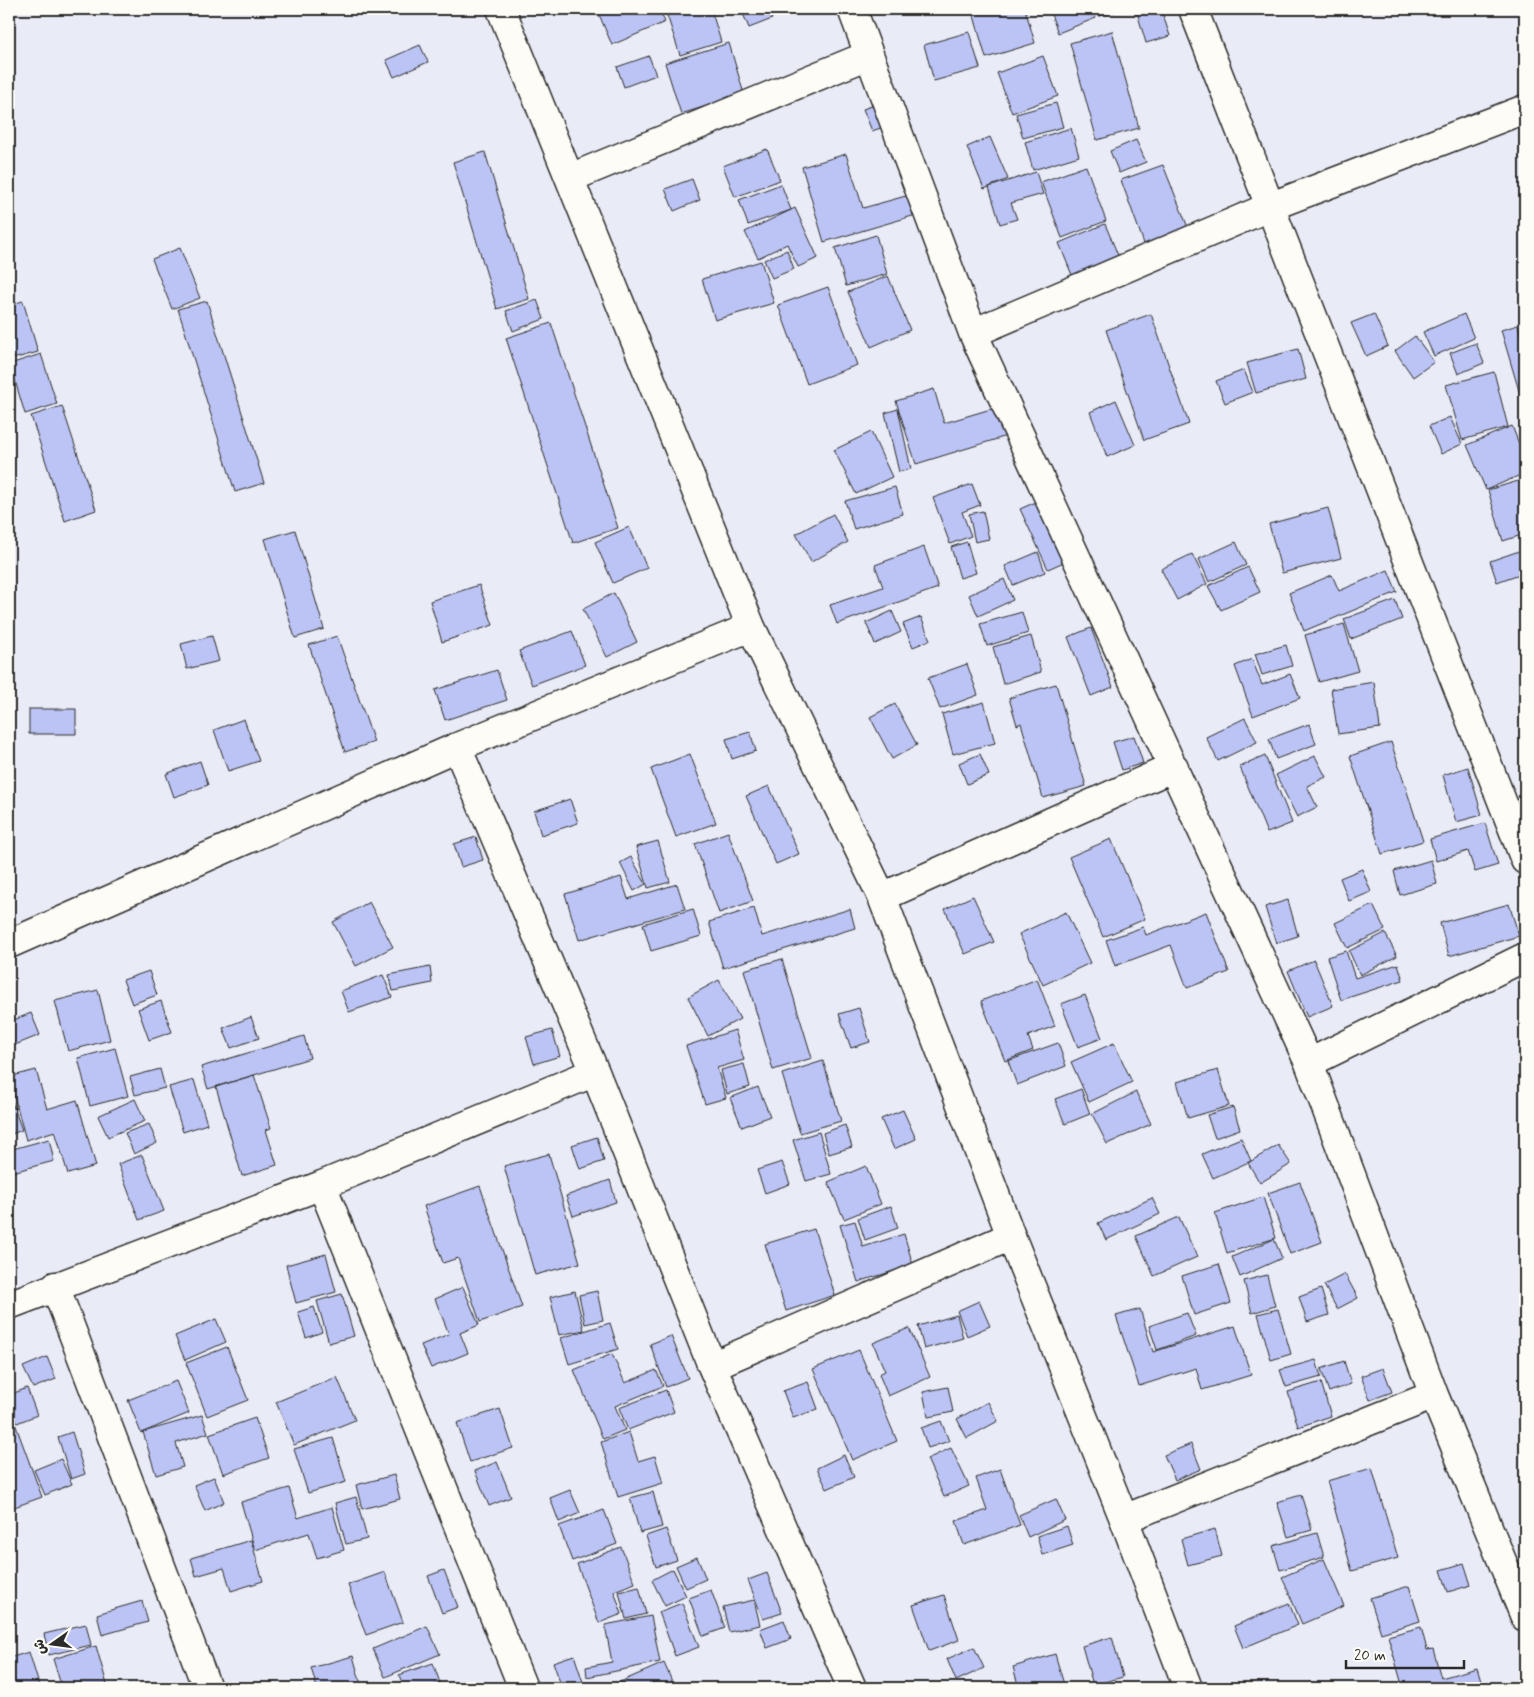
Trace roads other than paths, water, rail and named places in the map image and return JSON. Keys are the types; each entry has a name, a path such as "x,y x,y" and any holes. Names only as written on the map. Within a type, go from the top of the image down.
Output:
{"street":[{"path":"501,9 751,627 882,897 1011,1236 1124,1519 1188,1688"},
{"path":"852,9 973,333 1309,1062 1434,1395 1525,1617"},
{"path":"1192,9 1525,860"},
{"path":"570,178 869,55"},
{"path":"973,333 1269,207 1525,109"},
{"path":"9,944 457,747 751,627"},
{"path":"457,747 595,1072 712,1366 852,1688"},
{"path":"882,897 1174,767"},
{"path":"1309,1062 1525,957"},
{"path":"9,1305 54,1286 322,1185 595,1072"},
{"path":"322,1185 523,1688"},
{"path":"712,1366 1011,1236"},
{"path":"54,1286 207,1688"},
{"path":"1124,1519 1434,1395"}]}
